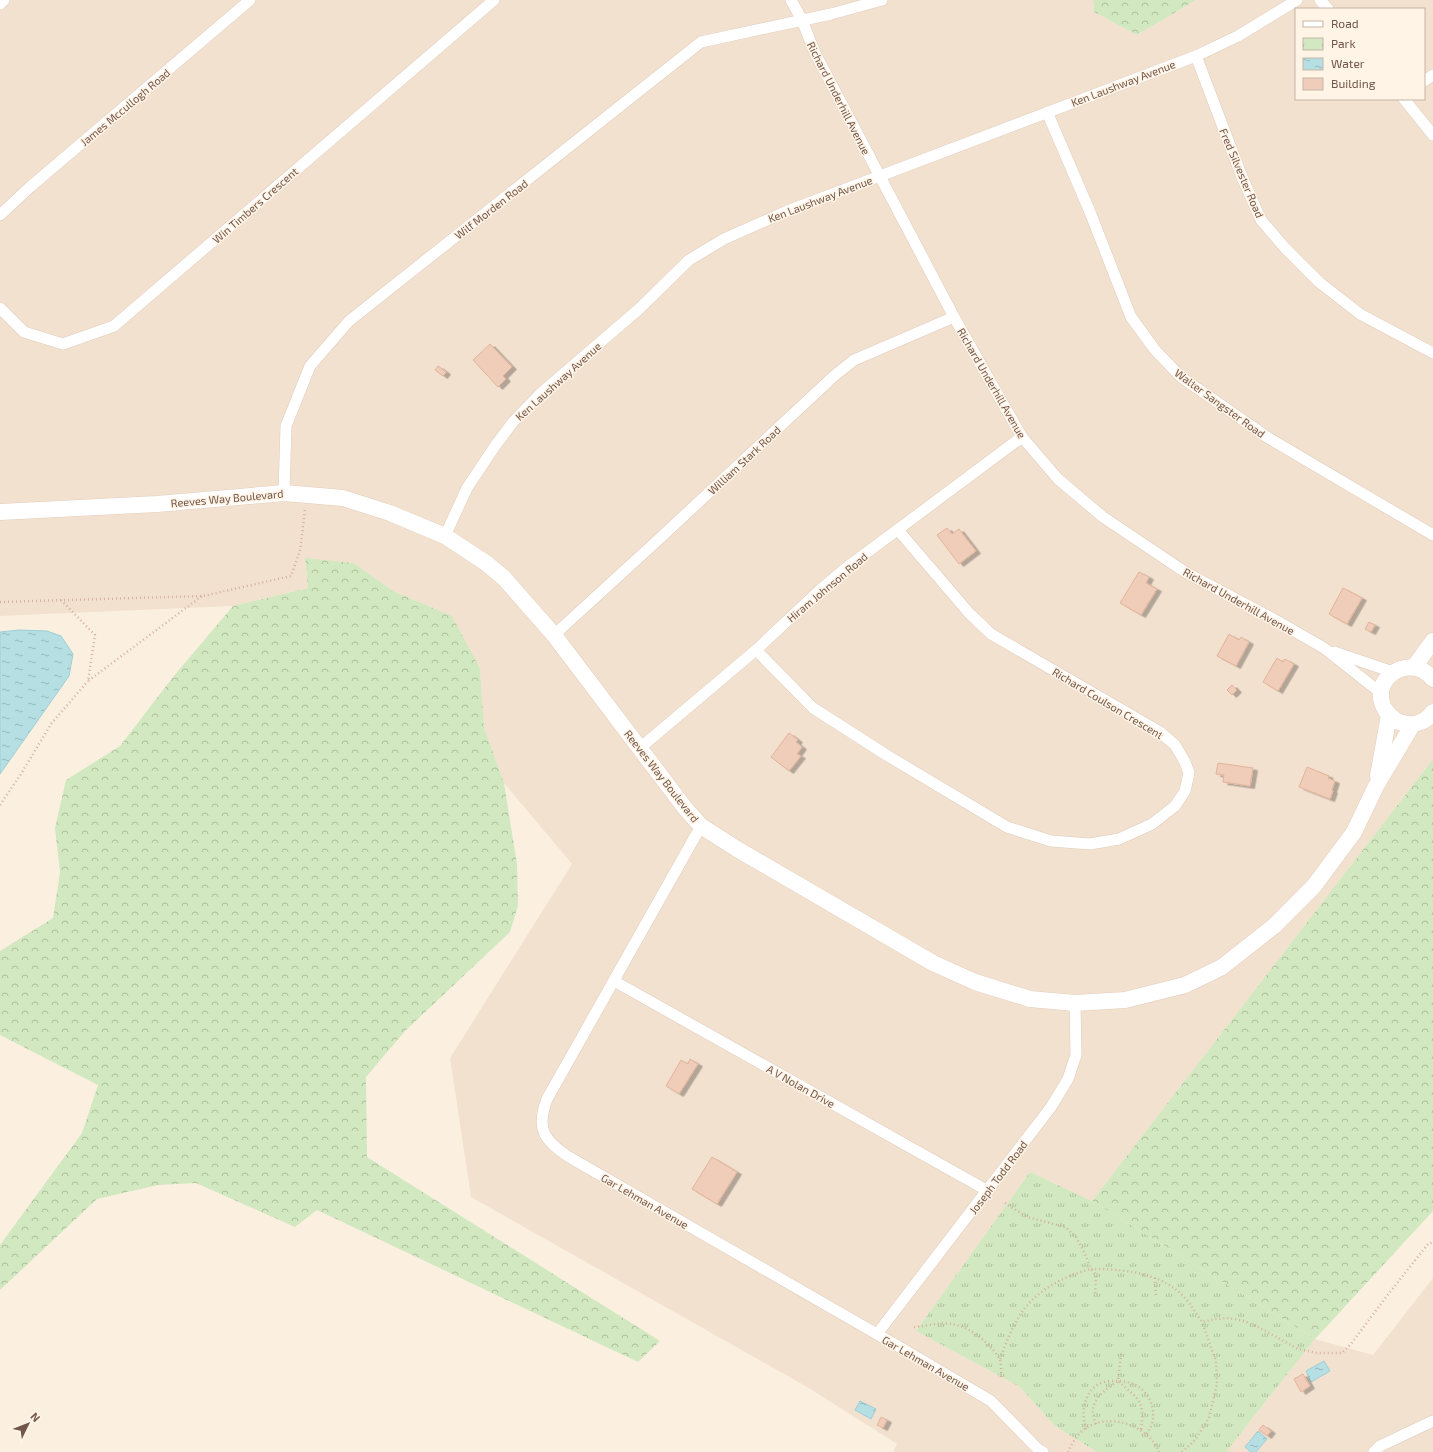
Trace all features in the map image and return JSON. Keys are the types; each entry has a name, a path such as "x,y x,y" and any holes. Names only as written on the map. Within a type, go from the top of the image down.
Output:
{"street":[{"path":"0,4 4,0"},
{"name":"James Mccullogh Road","path":"0,215 36,182 250,0"},
{"name":"Win Timbers Crescent","path":"0,308 24,332 63,344 114,326 494,0"},
{"name":"Richard Underhill Avenue","path":"791,0 802,20 815,53 954,317 1022,437 1058,479 1103,517 1184,572 1277,621 1324,648 1381,693"},
{"name":"Wilf Morden Road","path":"284,493 286,426 310,366 349,321 701,42 802,20 882,0"},
{"name":"Ken Laushway Avenue","path":"445,536 467,488 513,422 540,394 639,309 689,260 724,239 785,212 1196,56 1238,36 1297,0"},
{"path":"1320,0 1327,8"},
{"name":"Fred Silvester Road","path":"1196,56 1242,177 1261,220 1285,248 1313,276 1360,314 1433,353"},
{"path":"1405,100 1433,134"},
{"name":"Walter Sangster Road","path":"1047,112 1090,212 1131,317 1155,350 1180,377 1267,437 1433,535"},
{"name":"William Stark Road","path":"554,635 834,376 854,360 954,317"},
{"name":"Hiram Johnson Road","path":"640,748 756,650 820,590 846,568 1022,437"},
{"name":"Reeves Way Boulevard","path":"0,512 157,504 284,493 343,498 390,513 445,536 486,563 504,578 554,635 685,808 701,826 737,849 933,963 975,982 1030,998 1075,1003 1125,1000 1185,985 1222,967 1274,926 1314,886 1354,832 1376,786 1413,724"},
{"name":"Richard Coulson Crescent","path":"756,650 813,708 888,756 1007,827 1051,841 1090,844 1119,839 1152,824 1175,806 1185,791 1189,774 1185,762 1175,745 1160,732 991,634 969,613 898,530"},
{"path":"1414,667 1433,641"},
{"name":"Richard Underhill Avenue","path":"1324,648 1393,672"},
{"path":"1433,679 1422,670 1414,667 1400,669 1393,672 1387,678 1381,693 1382,701 1389,715 1400,722 1413,724 1422,722 1433,712"},
{"name":"Reeves Way Boulevard","path":"1376,786 1389,715"},
{"name":"Gar Lehman Avenue","path":"701,826 547,1099 541,1120 542,1129 546,1138 553,1146 569,1157 991,1401 1039,1450 1043,1452"},
{"name":"A V Nolan Drive","path":"614,981 988,1191"},
{"name":"Joseph Todd Road","path":"877,1334 1051,1107 1068,1079 1076,1055 1075,1003"},
{"path":"1374,1452 1380,1446 1433,1421"}],"path":[{"path":"0,602 203,596 291,576 300,551 307,495"},
{"path":"0,805 21,774 51,724 88,681 203,596"},
{"path":"61,600 94,635 88,681"},
{"path":"1005,1203 1027,1217 1065,1227 1076,1237 1091,1269 1096,1275 1095,1294"},
{"path":"1202,1322 1229,1318 1244,1321 1298,1349 1317,1353 1342,1353 1351,1344 1428,1244 1433,1242"},
{"path":"1001,1377 1000,1360 1008,1336 1017,1318 1042,1292 1062,1279 1091,1269 1112,1269 1156,1278 1168,1284 1181,1294 1202,1322 1216,1360 1217,1384 1209,1418 1195,1440 1182,1452"},
{"path":"1156,1278 1156,1296"},
{"path":"914,1327 952,1324 963,1328 975,1334 989,1346 1000,1360"},
{"path":"1096,1424 1092,1412 1095,1402 1104,1392 1118,1381 1121,1354"},
{"path":"1118,1381 1139,1400 1144,1412 1142,1430"},
{"path":"1086,1429 1083,1418 1085,1400 1091,1391 1099,1384 1106,1382 1130,1382 1143,1390 1150,1401 1153,1411 1153,1422 1146,1435"},
{"path":"1068,1452 1082,1431 1096,1424 1109,1421 1124,1423 1142,1430 1152,1440 1159,1452"}],"shaded area":[{"path":"0,0 1093,0 1094,12 1137,35 1196,0 1433,0 1433,759 1092,1201 1030,1172 916,1331 1020,1387 1055,1426 1097,1452 893,1452 897,1444 807,1387 471,1197 450,1058 572,864 504,783 484,727 480,668 452,616 393,591 354,563 305,559 308,588 233,606 0,616"},
{"path":"1433,1278 1433,1452 1226,1452 1315,1339 1373,1355"}],"green space":[{"path":"1093,0 1196,0 1137,35 1094,12"},
{"path":"305,558 354,563 393,591 452,616 480,668 484,727 504,783 517,864 518,906 510,932 405,1031 366,1077 367,1157 660,1341 638,1362 317,1210 295,1227 196,1183 158,1185 97,1199 0,1290 0,1245 82,1133 98,1085 0,1035 0,951 53,918 60,872 55,828 66,780 120,746 173,677 233,606 308,588"},
{"path":"1433,759 1433,1211 1315,1339 1092,1201"},
{"path":"1030,1172 1092,1201 1315,1339 1226,1452 1097,1452 1055,1426 1020,1387 916,1331"}],"water":[{"path":"19,630 47,631 61,636 73,654 69,676 0,774 0,632"},
{"path":"1324,1361 1330,1371 1311,1382 1306,1371"},
{"path":"860,1401 876,1409 871,1419 855,1410"},
{"path":"1258,1431 1267,1439 1256,1452 1251,1452 1245,1447"}],"building":[{"path":"490,344 512,367 503,376 506,379 498,387 473,360"},
{"path":"438,366 446,372 443,376 435,370"},
{"path":"947,528 952,534 959,529 976,551 959,564 937,535"},
{"path":"1139,572 1149,577 1146,583 1157,589 1141,615 1120,603"},
{"path":"1343,588 1362,598 1347,624 1329,614"},
{"path":"1369,622 1375,625 1371,632 1365,629"},
{"path":"1229,634 1239,640 1241,637 1249,642 1236,666 1217,656"},
{"path":"1277,658 1283,662 1285,659 1294,664 1278,691 1263,682"},
{"path":"1232,685 1237,690 1232,695 1227,690"},
{"path":"789,733 798,740 796,742 802,747 797,754 801,756 789,771 771,757"},
{"path":"1218,763 1253,768 1250,786 1223,782 1224,775 1216,774"},
{"path":"1307,767 1329,776 1328,778 1335,781 1330,799 1299,787"},
{"path":"690,1059 698,1064 679,1094 666,1086 681,1060 688,1064"},
{"path":"712,1157 737,1172 717,1204 692,1189"},
{"path":"1303,1374 1310,1386 1301,1392 1294,1379"},
{"path":"881,1417 887,1420 883,1428 877,1425"},
{"path":"1263,1425 1271,1431 1267,1436 1259,1430"}]}
